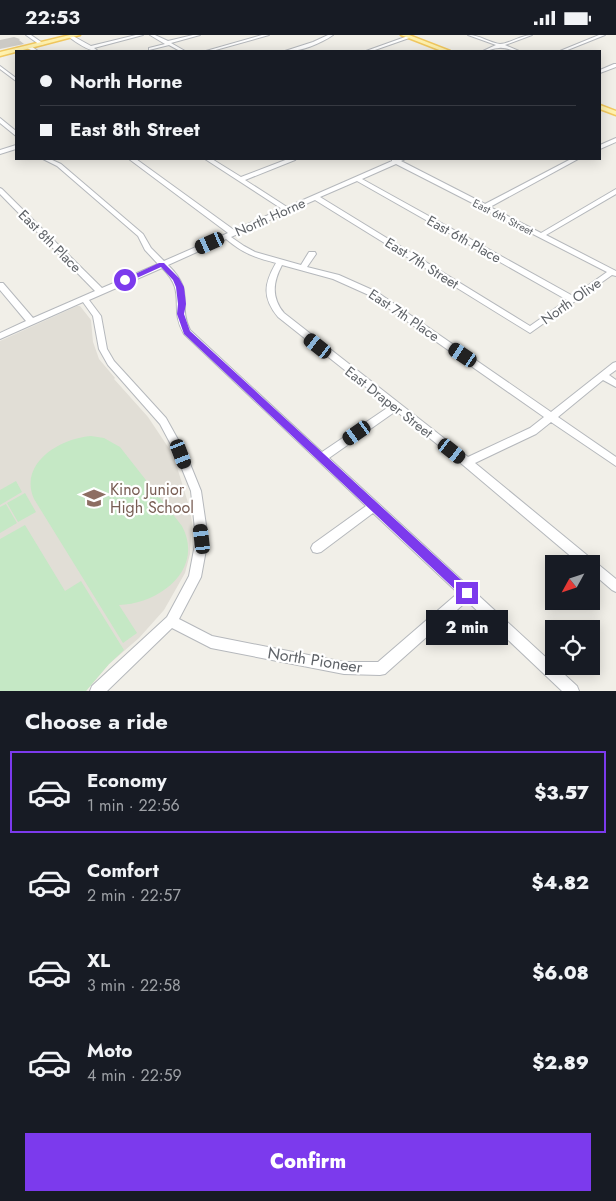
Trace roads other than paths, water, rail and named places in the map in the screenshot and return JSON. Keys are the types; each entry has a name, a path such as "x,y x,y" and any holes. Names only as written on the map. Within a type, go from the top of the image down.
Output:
{"main road":[{"path":"404,35 443,50"},
{"path":"17,50 74,36"},
{"path":"0,54 15,50"},
{"path":"601,107 616,113"}],"street":[{"path":"28,35 42,44"},
{"path":"90,48 141,35"},
{"path":"152,35 181,50"},
{"path":"151,49 198,35"},
{"path":"212,50 267,35"},
{"path":"290,50 315,43 331,35"},
{"path":"470,35 514,50"},
{"path":"488,50 530,35"},
{"path":"565,50 604,35"},
{"path":"74,36 94,50"},
{"path":"371,50 410,37"},
{"path":"29,47 34,50"},
{"path":"601,72 616,65"},
{"path":"0,67 15,79"},
{"path":"0,120 15,133"},
{"path":"601,147 616,140"},
{"path":"0,152 15,147"},
{"path":"48,160 59,165 141,235 146,250 176,279 180,287 181,314 187,332 567,689"},
{"name":"East 7th Place","path":"133,160 252,254 336,277 374,294 616,462"},
{"path":"210,160 287,210"},
{"path":"240,180 287,160"},
{"name":"North Horne","path":"0,335 287,210 396,160"},
{"name":"East 6th Street","path":"396,160 540,236 613,271"},
{"path":"484,207 573,160"},
{"name":"East 6th Place","path":"357,179 572,299"},
{"name":"East 8th Place","path":"0,190 100,291"},
{"path":"540,236 616,191"},
{"name":"East 7th Street","path":"315,197 530,329"},
{"path":"303,268 312,253"},
{"name":"East Draper Street","path":"280,262 269,285 271,301 274,308 288,322 467,462 578,555"},
{"name":"North Olive","path":"530,329 613,271"},
{"path":"0,285 31,322"},
{"path":"84,299 96,315 103,349 111,363 162,421 181,454 196,491 202,539 195,577 171,621 97,691"},
{"path":"467,462 533,431 616,365"},
{"path":"603,376 616,384"},
{"path":"321,458 395,407"},
{"path":"317,548 374,507"},
{"name":"East Draper Street","path":"600,573 616,586"},
{"name":"North Pioneer","path":"171,621 211,642 344,668 380,669 467,593"}],"place":[{"name":"Kino Junior High School","path":"94,498"}]}
